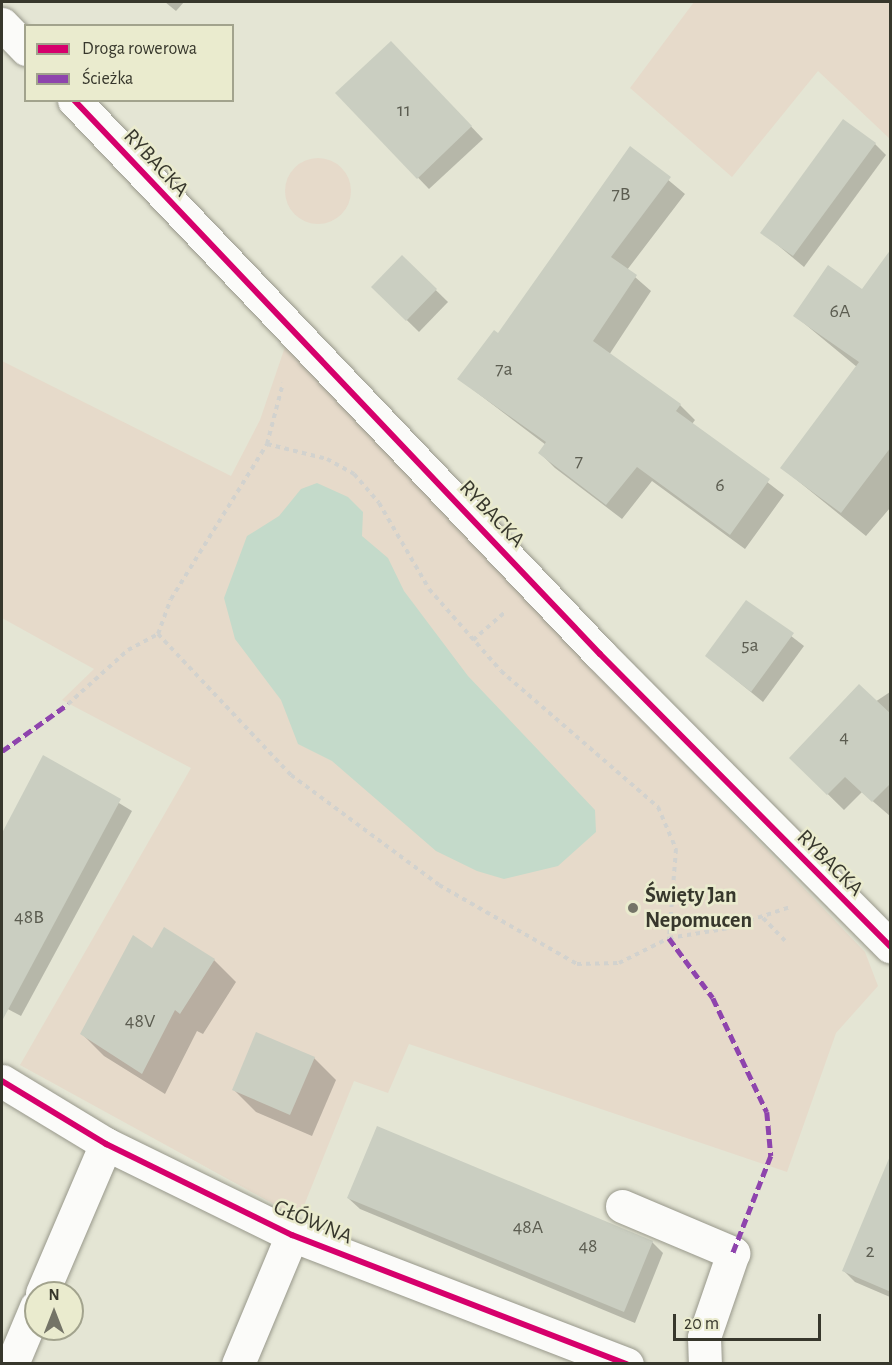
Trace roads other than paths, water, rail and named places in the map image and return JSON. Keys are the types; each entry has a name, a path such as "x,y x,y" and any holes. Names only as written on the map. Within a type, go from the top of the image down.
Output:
{"street":[{"path":"2,24 24,47"},
{"name":"RYBACKA","path":"76,102 301,340 829,888 891,946"},
{"name":"GŁÓWNA","path":"2,1081 106,1144 292,1235 569,1353 627,1364"},
{"path":"47,1281 106,1144"},
{"path":"622,1206 733,1253 704,1337 705,1364"},
{"path":"238,1364 292,1235"},
{"path":"12,1364 24,1336"}],"place":[{"name":"Święty Jan Nepomucen","path":"633,908"}]}
